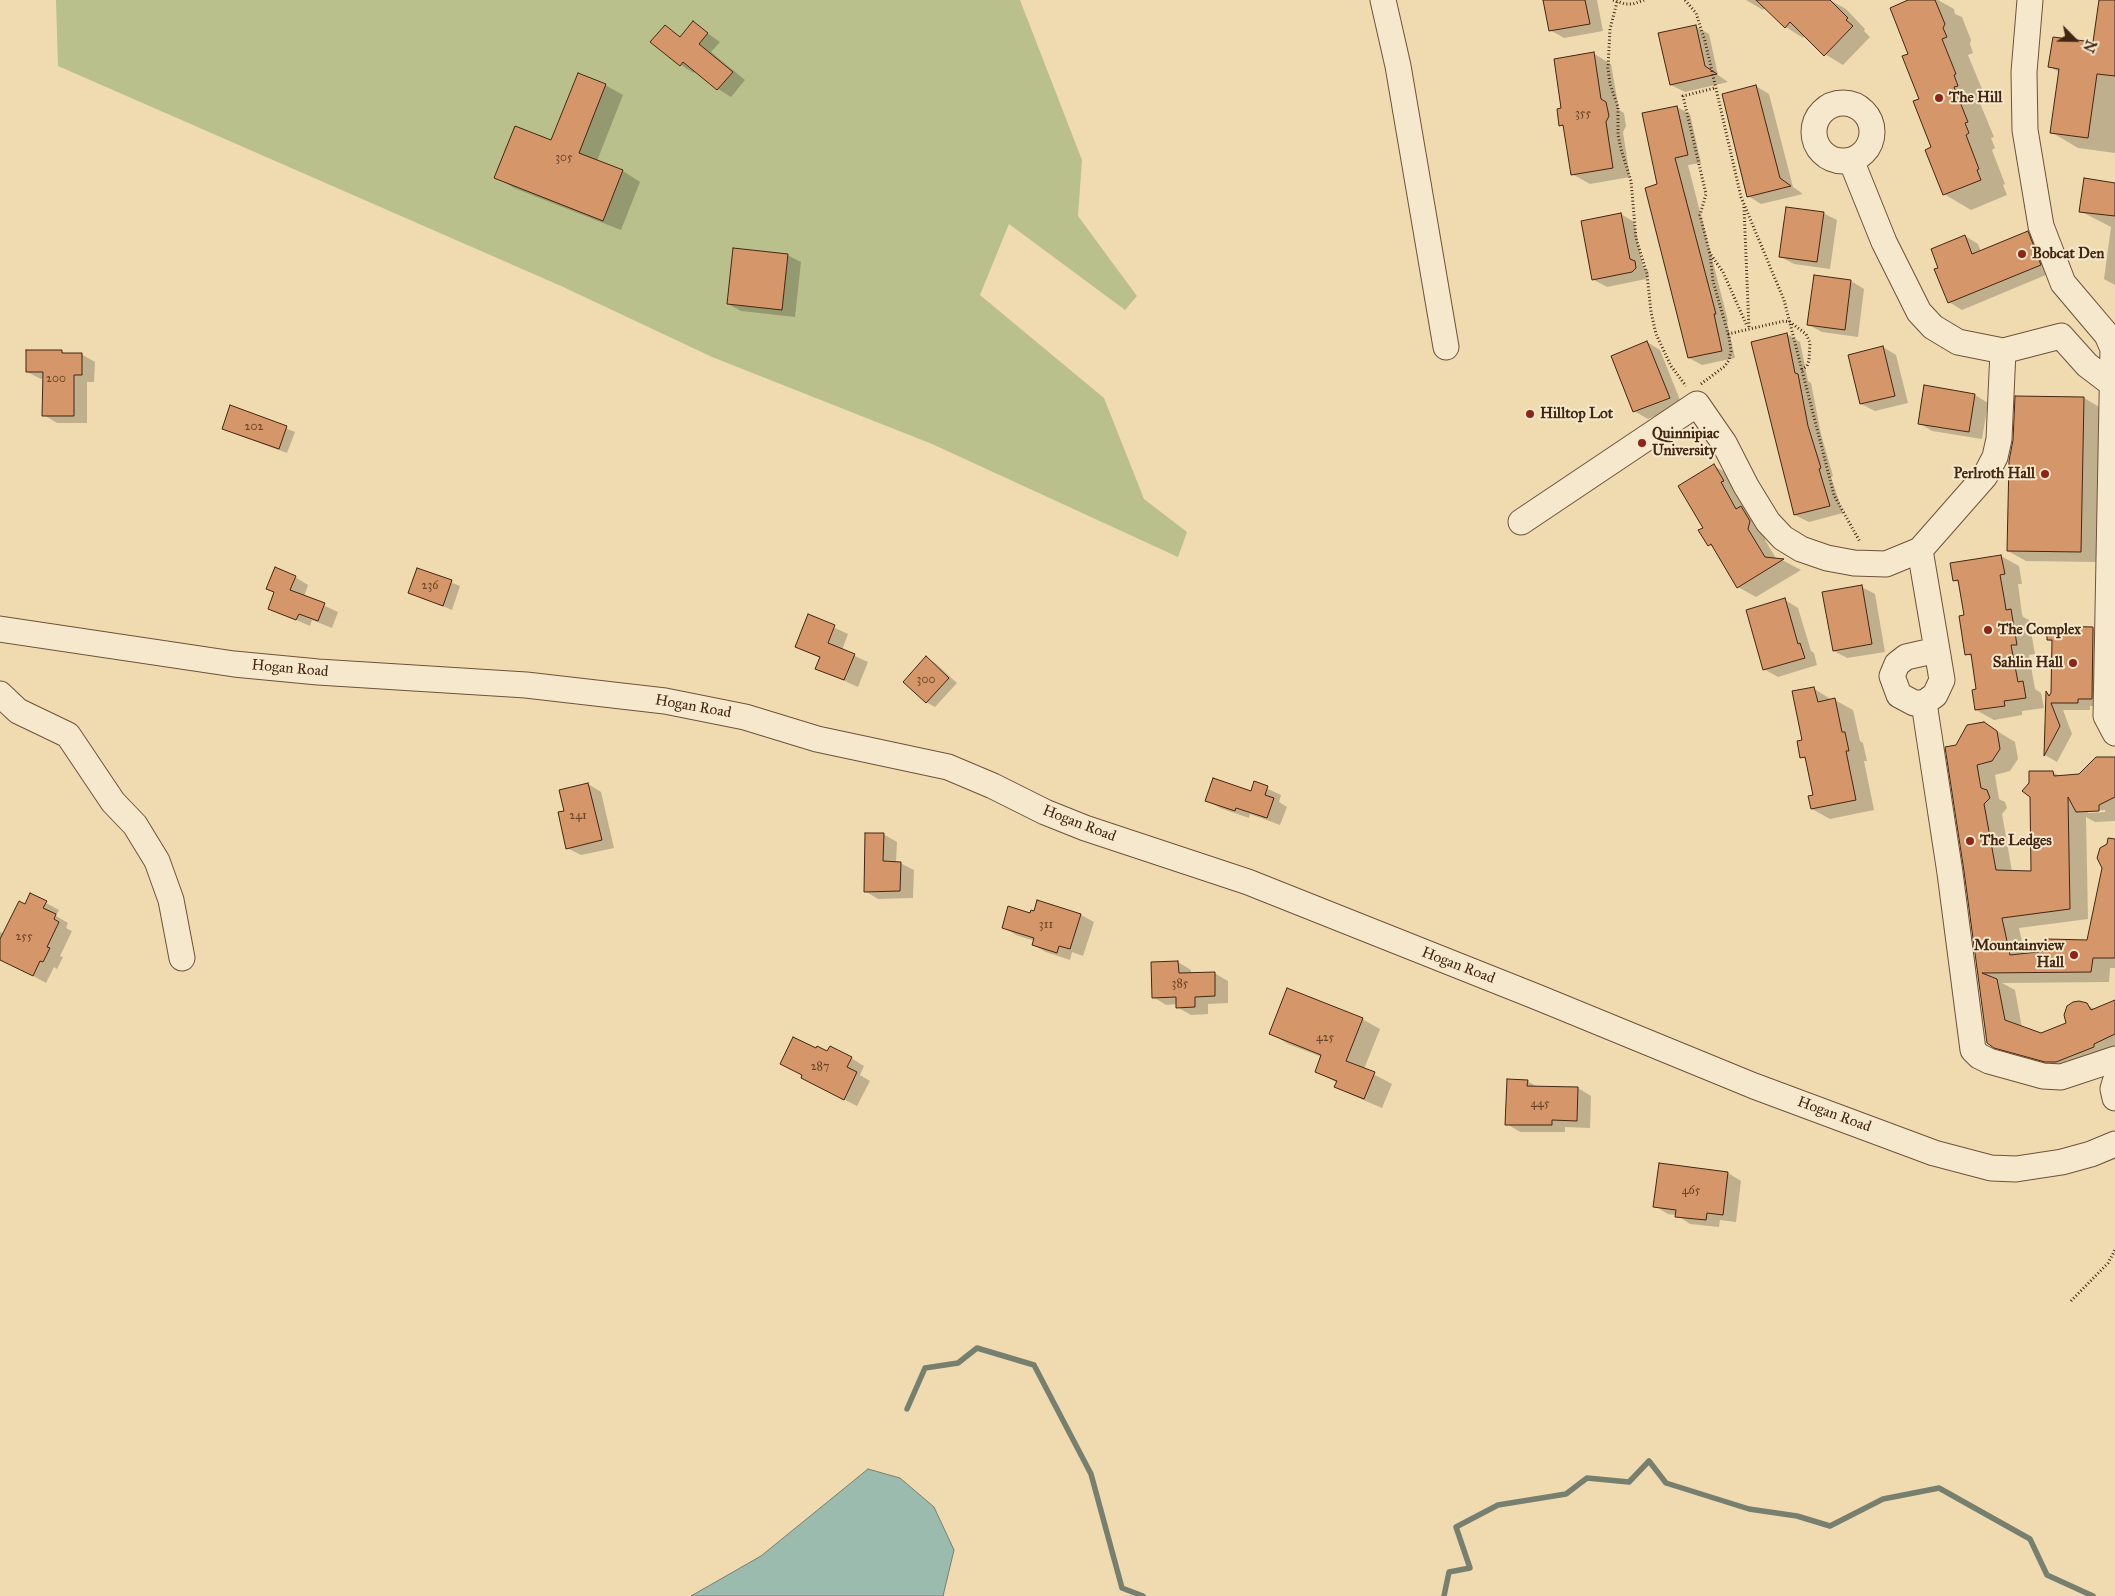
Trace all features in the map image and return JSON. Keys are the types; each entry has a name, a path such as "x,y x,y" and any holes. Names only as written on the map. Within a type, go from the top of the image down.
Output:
{"street":[{"path":"1383,0 1398,66 1446,347"},
{"path":"2030,0 2024,72 2025,130 2041,226 2063,283 2108,335 2113,349 2106,716 2115,733"},
{"path":"1851,160 1884,242 1918,312 1932,327 1958,342 2003,351 2061,336 2078,301"},
{"path":"2061,336 2087,365 2112,384"},
{"path":"1521,522 1694,397 1724,443 1746,486 1768,522 1783,538 1801,549 1827,558 1886,564 1920,550 1985,476 1995,457 2000,439 2003,351"},
{"path":"1920,550 1941,667 1941,686 1932,699 1924,703 1914,703 1899,695 1892,676 1897,664 1906,657 1937,650"},
{"name":"Hogan Road","path":"0,629 234,664 318,672 526,685 665,702 745,717 817,738 948,767 993,786 1045,812 1085,828 1248,882 1555,1004 1754,1086 1942,1156 1991,1168 2016,1169 2062,1162 2091,1154 2115,1144"},
{"path":"0,694 18,711 68,735 114,802 135,825 157,861 166,885 171,900 182,958"},
{"path":"1924,703 1950,873 1973,1050 1979,1056 1989,1061 2043,1076 2061,1077 2115,1059"},
{"path":"2115,1082 2113,1088 2115,1098"}],"path":[{"path":"1644,0 1633,4 1615,1 1610,29 1608,68 1618,107 1618,135 1631,181 1636,238 1647,274 1651,312 1656,334 1671,366 1694,397 1725,366 1731,351 1713,281 1709,251 1700,215 1706,194 1683,96 1715,88"},
{"path":"1685,0 1696,13 1705,41 1744,204 1774,271 1790,322 1834,495 1873,564"},
{"path":"1744,204 1748,329"},
{"path":"1709,251 1723,272 1748,329"},
{"path":"1728,334 1784,321 1790,322 1806,334 1810,343 1809,360 1801,370"},
{"path":"2071,1301 2108,1263 2115,1250"}],"green space":[{"path":"56,0 1020,0 1082,160 1078,216 1137,296 1125,310 1009,224 980,295 1104,398 1144,499 1187,532 1178,557 932,444 712,357 561,286 58,66","holes":["693,21 708,33 699,44 733,72 717,90 683,62 680,66 651,42 665,25 680,37","578,73 606,84 571,150 623,170 603,221 554,132","733,248 788,254 782,310 727,304"]}],"shaded area":[{"path":"868,1469 900,1478 934,1507 954,1550 943,1596 691,1596 761,1556"}],"building":[{"path":"1543,0 1585,0 1590,24 1549,31"},
{"path":"1756,0 1830,0 1848,18 1846,20 1853,26 1824,56 1790,22 1785,28"},
{"name":"The Hill","path":"1908,0 1935,0 1945,24 1943,28 1947,37 1942,39 1956,74 1954,75 1958,86 1954,87 1968,122 1965,123 1969,133 1966,135 1979,169 1977,170 1981,180 1943,195 1925,150 1931,147 1913,101 1919,99 1902,56 1908,54 1890,8"},
{"path":"2099,0 2115,0 2115,76 2097,74 2088,138 2050,133 2059,69 2048,67 2053,37 2093,42"},
{"path":"693,21 708,33 699,44 733,72 717,90 683,62 680,66 650,42 665,25 680,37"},
{"path":"1696,25 1705,66 1717,74 1670,85 1658,33"},
{"path":"1594,52 1601,99 1606,102 1609,116 1606,122 1613,168 1571,175 1563,125 1559,126 1557,109 1561,108 1554,59"},
{"path":"578,73 606,84 579,153 623,170 603,221 494,178 515,126 551,140"},
{"path":"1756,85 1780,178 1791,186 1747,197 1722,94"},
{"path":"1677,106 1688,155 1675,158 1716,314 1714,314 1722,351 1688,358 1645,188 1657,184 1642,113"},
{"path":"2084,178 2115,183 2115,216 2079,212"},
{"path":"1786,207 1824,212 1817,262 1779,257"},
{"path":"1621,213 1630,259 1635,261 1636,268 1632,272 1592,280 1581,221"},
{"path":"2028,231 2041,265 1948,303 1934,269 1938,268 1931,249 1965,235 1972,254"},
{"path":"733,248 788,254 782,310 727,304"},
{"path":"1814,275 1851,280 1845,330 1807,325"},
{"path":"1787,333 1795,373 1798,374 1808,426 1830,506 1794,515 1751,342"},
{"path":"1647,341 1670,398 1633,412 1611,356"},
{"path":"1883,346 1895,396 1860,404 1848,355"},
{"path":"26,350 62,350 62,353 82,353 82,375 74,375 74,416 42,416 43,372 26,372"},
{"path":"1924,385 1975,394 1969,432 1918,424"},
{"name":"Perlroth Hall","path":"2015,396 2084,397 2081,552 2007,551 2009,461 2013,440"},
{"path":"230,405 287,426 279,449 222,429"},
{"path":"1714,464 1724,481 1721,482 1736,509 1741,506 1750,521 1748,529 1765,557 1784,559 1737,588 1711,544 1708,546 1698,530 1703,528 1678,486"},
{"name":"The Complex","path":"2001,555 2005,574 2000,575 2006,610 2011,609 2017,645 2011,645 2018,682 2023,681 2026,698 2004,701 2005,706 1975,710 1972,690 1976,689 1971,654 1965,655 1959,616 1964,615 1958,580 1953,581 1950,563"},
{"path":"275,567 296,576 290,590 325,603 318,621 299,614 296,620 268,609 274,592 266,589"},
{"path":"417,568 452,580 443,606 408,593"},
{"path":"1862,585 1872,644 1833,651 1822,592"},
{"path":"1785,598 1798,644 1800,643 1805,658 1763,670 1746,610"},
{"path":"808,614 835,625 828,643 855,654 844,680 815,669 820,657 795,647"},
{"name":"Sahlin Hall","path":"2047,626 2093,627 2092,699 2078,699 2078,703 2051,703 2060,726 2044,756 2046,691 2049,696 2051,693 2052,640 2047,640"},
{"path":"926,656 949,678 926,703 903,682"},
{"path":"1814,687 1818,702 1835,698 1842,732 1845,732 1849,751 1846,751 1856,800 1811,809 1808,796 1813,795 1805,757 1800,758 1797,741 1802,740 1792,691"},
{"path":"1984,722 1997,731 2000,749 1992,761 1977,765 1981,788 1987,790 1990,798 1984,804 1996,870 2031,871 2030,797 2022,791 2029,783 2029,771 2053,771 2054,776 2079,774 2096,757 2115,757 2115,797 2099,805 2099,811 2076,812 2068,797 2070,909 2002,918 2010,955 2047,951 2047,939 2087,940 2102,868 2097,858 2100,848 2107,844 2108,838 2115,839 2115,958 2093,958 2091,972 1982,973 1997,979 2005,1020 2041,1033 2066,1023 2064,1015 2067,1006 2073,1002 2087,1003 2091,1010 2115,1000 2115,1034 2094,1044 2094,1047 2056,1062 2045,1062 1994,1048 1987,1043 1945,747 1956,745 1967,725"},
{"path":"1213,778 1251,791 1254,781 1268,786 1265,795 1274,798 1267,818 1236,808 1235,811 1205,801"},
{"path":"588,783 602,840 566,849 558,812 564,811 559,790"},
{"path":"865,833 884,833 883,861 901,862 900,891 864,892"},
{"path":"30,893 47,901 43,908 56,914 54,919 59,922 47,947 50,948 43,962 40,961 33,976 0,960 0,939 19,901 25,904"},
{"path":"1037,900 1081,914 1070,949 1059,946 1057,953 1032,945 1034,938 1002,928 1008,906 1030,913 1031,910 1034,911"},
{"path":"1178,961 1179,973 1215,972 1215,996 1195,997 1195,1007 1176,1008 1176,997 1152,998 1151,962"},
{"path":"1287,988 1363,1018 1346,1061 1375,1072 1364,1099 1334,1087 1337,1081 1315,1072 1321,1055 1269,1034"},
{"path":"793,1037 827,1051 830,1046 852,1057 847,1067 857,1072 844,1100 801,1078 802,1075 780,1064"},
{"path":"1507,1079 1528,1080 1527,1086 1578,1087 1577,1121 1552,1120 1552,1125 1505,1125"},
{"path":"1659,1163 1728,1172 1723,1215 1707,1213 1706,1220 1675,1217 1676,1210 1653,1207"}],"waterway":[{"path":"907,1409 925,1368 958,1363 977,1348 1034,1365 1091,1474 1122,1588 1143,1596"},
{"path":"1444,1596 1449,1572 1470,1568 1456,1527 1498,1505 1566,1494 1587,1478 1629,1482 1649,1461 1666,1483 1749,1509 1797,1516 1830,1526 1883,1499 1939,1488 2030,1539 2047,1575 2093,1596"}],"place":[{"name":"The Hill","path":"1939,98"},
{"name":"Bobcat Den","path":"2022,254"},
{"name":"Hilltop Lot","path":"1530,414"},
{"name":"Quinnipiac University","path":"1642,443"},
{"name":"Perlroth Hall","path":"2045,474"},
{"name":"The Complex","path":"1988,630"},
{"name":"Sahlin Hall","path":"2073,663"},
{"name":"The Ledges","path":"1970,841"},
{"name":"Mountainview Hall","path":"2074,955"}]}
